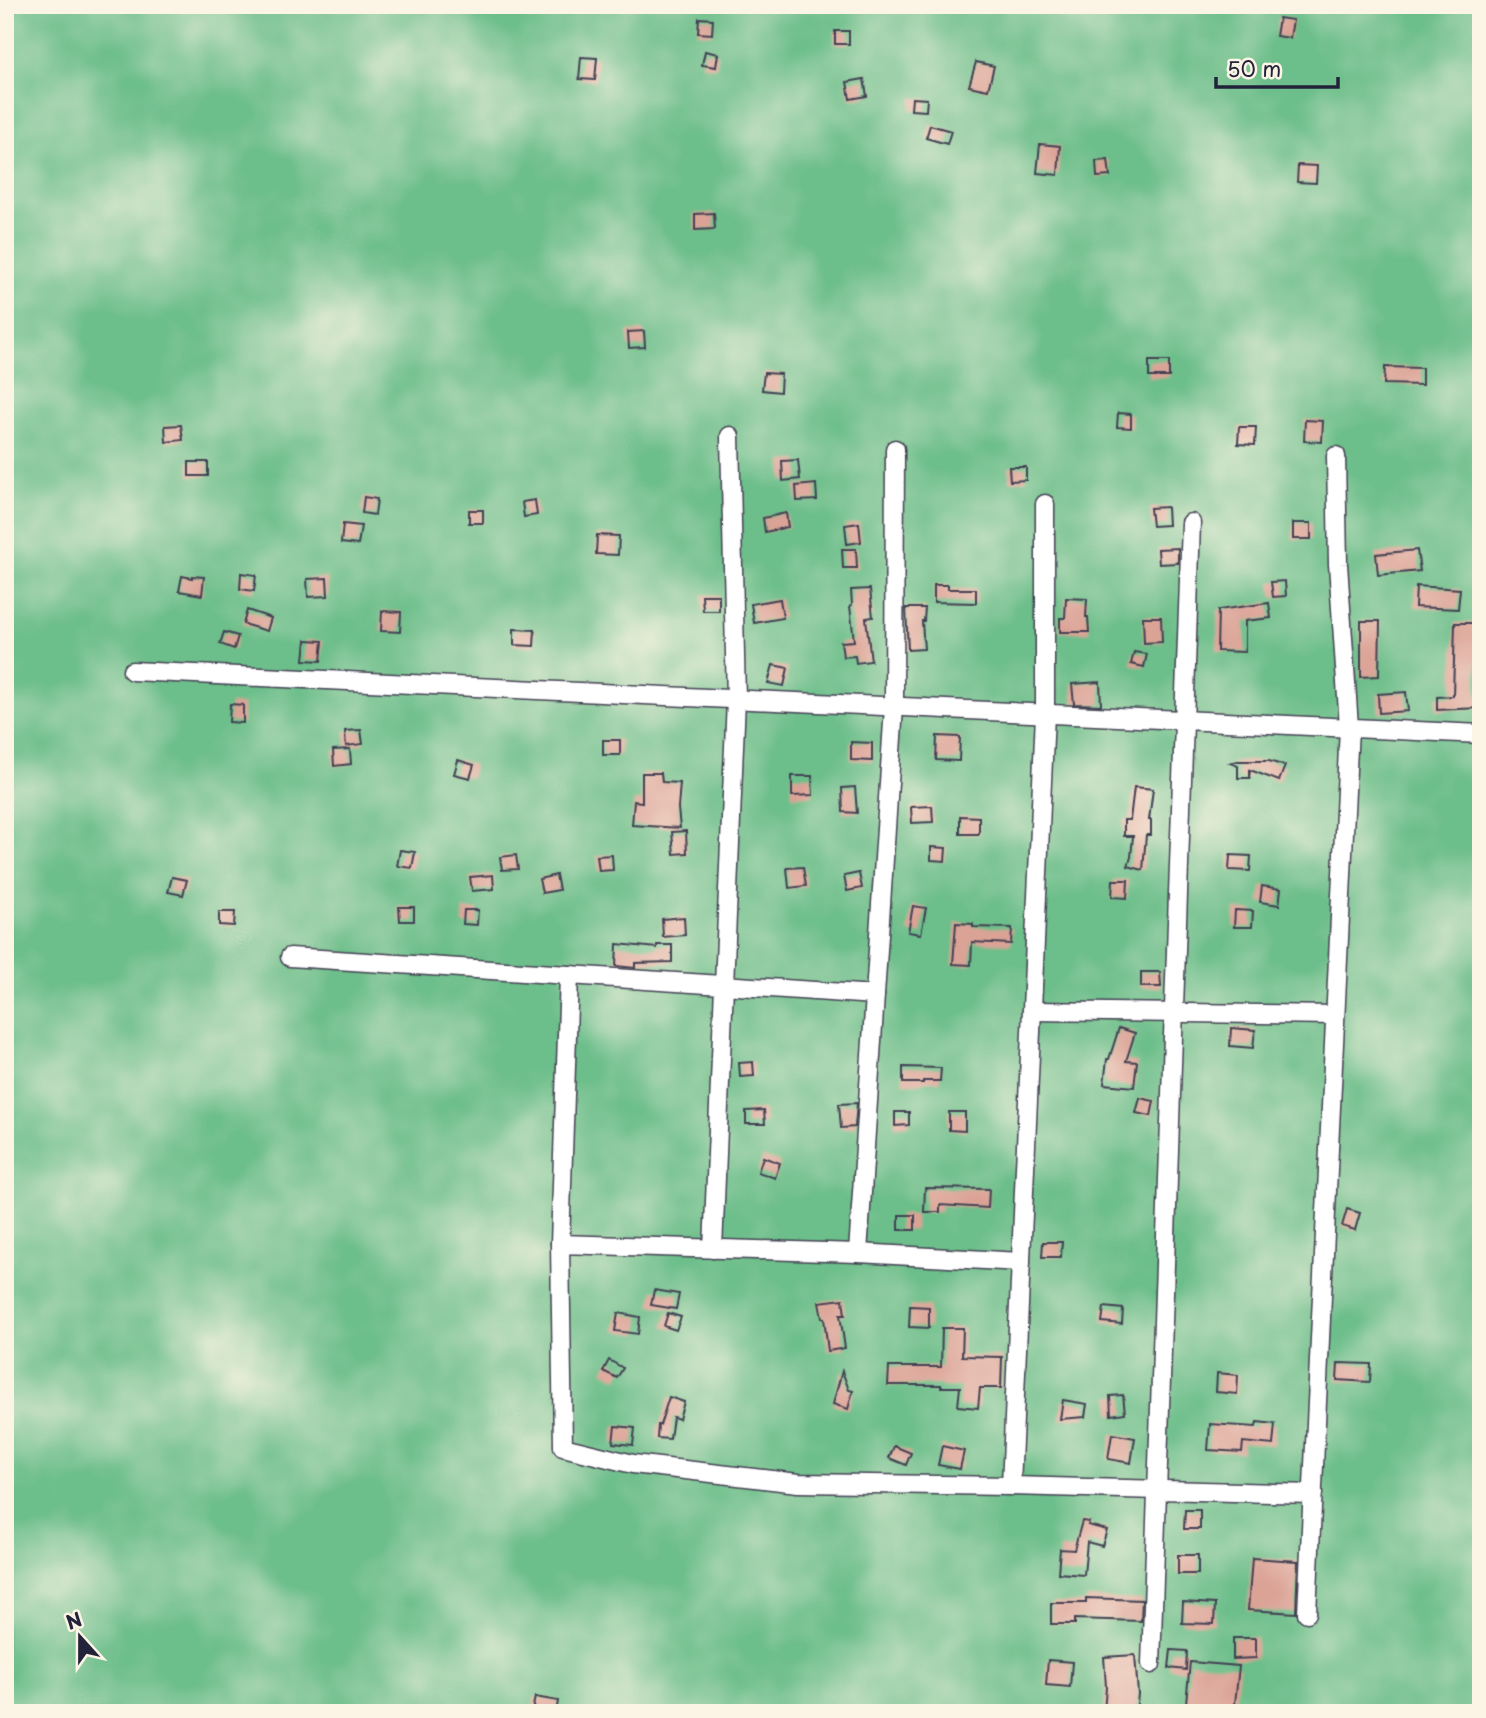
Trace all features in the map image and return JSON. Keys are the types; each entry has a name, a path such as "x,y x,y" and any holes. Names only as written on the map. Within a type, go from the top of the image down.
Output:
{"street":[{"path":"713,1249 736,699 730,436"},
{"path":"858,1253 894,707 895,449"},
{"path":"1307,1613 1349,727 1338,564 1336,456"},
{"path":"1011,1486 1045,713 1045,504"},
{"path":"1152,1664 1191,523"},
{"path":"132,671 1481,734"},
{"path":"290,957 875,995"},
{"path":"569,975 560,1244 563,1447 633,1464 798,1483 1313,1494"},
{"path":"1032,1011 1335,1015"},
{"path":"560,1244 858,1253 1021,1262"}],"green space":[{"path":"5,5 1481,5 1481,1713 5,1713"}],"building":[{"path":"699,18 713,19 712,34 698,33"},
{"path":"1279,18 1293,20 1290,38 1276,36"},
{"path":"835,31 849,31 849,44 835,44"},
{"path":"705,51 718,54 716,67 702,65"},
{"path":"581,57 597,58 595,80 579,79"},
{"path":"976,62 994,66 988,90 969,86"},
{"path":"864,79 867,96 850,99 847,82"},
{"path":"912,98 927,99 926,111 911,110"},
{"path":"930,125 951,131 947,144 926,138"},
{"path":"1040,144 1060,146 1058,175 1037,173"},
{"path":"1108,160 1110,176 1097,177 1096,161"},
{"path":"1298,165 1317,166 1316,183 1297,182"},
{"path":"714,213 715,229 695,230 695,214"},
{"path":"644,331 645,347 629,348 628,332"},
{"path":"1149,361 1169,361 1169,377 1149,377"},
{"path":"1385,367 1422,368 1422,385 1384,384"},
{"path":"764,373 781,374 780,392 762,390"},
{"path":"1118,413 1131,414 1131,428 1117,427"},
{"path":"1305,420 1323,421 1322,442 1304,441"},
{"path":"181,425 183,440 166,442 165,426"},
{"path":"1239,427 1256,427 1255,445 1238,444"},
{"path":"798,460 800,479 783,481 782,461"},
{"path":"189,462 208,462 208,476 189,476"},
{"path":"1009,467 1026,467 1026,480 1010,481"},
{"path":"816,484 817,500 797,501 796,486"},
{"path":"364,497 377,499 375,515 362,513"},
{"path":"535,500 537,515 524,517 522,502"},
{"path":"1167,507 1168,525 1152,526 1150,508"},
{"path":"469,510 483,510 483,523 469,523"},
{"path":"786,513 788,527 765,532 763,518"},
{"path":"859,523 861,542 847,544 845,525"},
{"path":"1293,523 1311,523 1311,539 1293,539"},
{"path":"343,524 361,526 358,545 341,543"},
{"path":"597,535 619,536 618,555 596,554"},
{"path":"1178,548 1178,563 1159,564 1158,549"},
{"path":"842,549 856,549 857,568 843,568"},
{"path":"1417,550 1420,571 1378,575 1376,554"},
{"path":"241,573 256,575 254,591 240,589"},
{"path":"182,576 204,577 202,595 179,591"},
{"path":"327,578 328,596 308,597 307,579"},
{"path":"1285,581 1286,596 1273,597 1271,582"},
{"path":"934,585 948,585 948,589 976,589 976,603 934,602"},
{"path":"1416,586 1460,589 1458,609 1415,607"},
{"path":"870,589 873,617 866,618 871,661 856,663 855,656 843,657 841,642 854,641 851,590"},
{"path":"702,595 719,595 719,611 703,611"},
{"path":"1066,598 1087,599 1089,632 1060,632 1060,618 1065,618"},
{"path":"780,599 783,618 754,623 751,604"},
{"path":"1269,603 1271,618 1245,621 1245,652 1217,651 1218,610"},
{"path":"906,608 925,608 922,621 924,649 908,650"},
{"path":"247,610 271,618 267,631 243,624"},
{"path":"382,611 401,612 400,632 381,631"},
{"path":"1143,617 1161,617 1162,642 1144,643"},
{"path":"1361,621 1380,621 1379,676 1361,677"},
{"path":"1455,623 1477,623 1476,695 1481,695 1481,708 1437,710 1437,697 1453,696"},
{"path":"514,629 535,630 534,646 514,645"},
{"path":"224,632 238,636 234,649 220,644"},
{"path":"306,640 323,641 321,661 304,660"},
{"path":"1134,652 1147,654 1144,667 1131,664"},
{"path":"773,665 788,668 784,686 768,683"},
{"path":"1100,682 1101,705 1074,704 1072,684"},
{"path":"1406,692 1408,711 1379,713 1378,694"},
{"path":"230,704 243,705 243,723 229,722"},
{"path":"361,730 363,744 346,746 345,731"},
{"path":"937,736 960,737 959,761 936,760"},
{"path":"603,740 620,740 620,755 603,755"},
{"path":"851,742 872,743 872,761 851,760"},
{"path":"350,749 351,764 334,766 333,750"},
{"path":"458,760 474,765 470,778 454,774"},
{"path":"1269,761 1285,766 1279,781 1250,770 1250,778 1238,778 1238,766 1230,763"},
{"path":"642,773 661,773 662,782 680,783 680,828 632,825 634,801 642,802"},
{"path":"792,776 812,776 813,795 792,796"},
{"path":"855,787 857,813 843,812 842,788"},
{"path":"1134,787 1153,789 1149,820 1151,835 1146,835 1143,870 1128,866 1133,836 1124,836 1124,820 1130,820"},
{"path":"932,806 933,822 912,823 911,807"},
{"path":"960,816 979,817 979,834 960,834"},
{"path":"686,831 687,853 674,854 672,832"},
{"path":"931,847 946,848 945,861 931,860"},
{"path":"400,850 415,852 412,868 397,866"},
{"path":"516,855 518,869 502,870 500,857"},
{"path":"612,855 613,870 599,871 597,856"},
{"path":"1230,855 1251,856 1250,871 1229,870"},
{"path":"803,867 806,886 789,888 787,868"},
{"path":"859,873 862,888 847,891 844,876"},
{"path":"493,875 494,889 472,891 470,877"},
{"path":"556,875 559,890 542,893 539,879"},
{"path":"172,877 187,880 183,895 168,892"},
{"path":"1113,880 1128,880 1127,898 1112,897"},
{"path":"1262,886 1281,889 1279,905 1260,902"},
{"path":"913,906 926,908 921,934 908,932"},
{"path":"399,907 414,907 414,921 400,921"},
{"path":"464,910 478,910 477,925 463,924"},
{"path":"1235,910 1253,911 1252,927 1234,927"},
{"path":"219,912 235,912 234,926 219,925"},
{"path":"684,917 685,935 663,937 662,919"},
{"path":"956,923 973,924 973,927 1012,928 1011,944 972,942 971,965 953,964"},
{"path":"617,944 657,948 657,945 672,945 672,962 635,963 635,968 616,966"},
{"path":"1141,972 1160,972 1161,987 1141,987"},
{"path":"1119,1028 1135,1033 1126,1061 1137,1062 1134,1087 1104,1084 1107,1059"},
{"path":"1231,1028 1255,1030 1253,1048 1230,1046"},
{"path":"753,1062 754,1076 740,1077 739,1063"},
{"path":"903,1067 941,1068 940,1081 903,1083"},
{"path":"1140,1098 1154,1101 1151,1116 1136,1113"},
{"path":"857,1103 855,1127 841,1128 839,1104"},
{"path":"764,1110 765,1124 746,1124 746,1111"},
{"path":"895,1112 909,1112 909,1125 895,1126"},
{"path":"949,1112 965,1112 965,1131 949,1130"},
{"path":"763,1157 780,1163 775,1178 758,1172"},
{"path":"925,1188 989,1189 988,1208 940,1205 940,1212 924,1212"},
{"path":"1347,1209 1360,1213 1355,1230 1342,1226"},
{"path":"899,1215 915,1215 915,1230 899,1230"},
{"path":"1043,1242 1062,1242 1061,1257 1042,1257"},
{"path":"654,1290 679,1294 676,1309 651,1305"},
{"path":"843,1299 845,1315 840,1315 845,1348 828,1351 819,1302"},
{"path":"910,1306 929,1307 929,1328 909,1327"},
{"path":"1104,1307 1123,1309 1122,1324 1102,1322"},
{"path":"618,1313 640,1317 638,1334 615,1331"},
{"path":"668,1313 681,1317 676,1330 664,1326"},
{"path":"942,1328 963,1328 962,1356 1002,1357 1001,1388 980,1388 978,1408 958,1406 960,1387 888,1385 889,1367 941,1367"},
{"path":"609,1360 623,1368 617,1378 603,1371"},
{"path":"1338,1363 1371,1364 1370,1382 1337,1380"},
{"path":"842,1371 849,1390 853,1391 848,1409 833,1404"},
{"path":"1217,1373 1238,1375 1237,1394 1216,1392"},
{"path":"1123,1395 1125,1413 1111,1415 1110,1396"},
{"path":"669,1397 684,1402 679,1419 673,1417 670,1439 657,1438 658,1425"},
{"path":"1063,1400 1087,1404 1085,1417 1060,1419"},
{"path":"1257,1422 1275,1424 1273,1445 1243,1442 1242,1452 1208,1450 1210,1424 1256,1427"},
{"path":"615,1426 635,1428 633,1445 613,1443"},
{"path":"1112,1434 1135,1438 1131,1463 1108,1459"},
{"path":"894,1446 911,1453 906,1465 889,1458"},
{"path":"942,1446 964,1451 960,1469 938,1465"},
{"path":"1185,1510 1200,1510 1200,1529 1184,1529"},
{"path":"1082,1521 1107,1530 1102,1546 1087,1542 1084,1575 1058,1573 1060,1549 1074,1550"},
{"path":"1178,1555 1198,1555 1198,1574 1178,1574"},
{"path":"1252,1558 1298,1561 1296,1613 1248,1610"},
{"path":"1086,1598 1142,1600 1141,1621 1075,1619 1075,1624 1051,1624 1051,1603 1086,1603"},
{"path":"1183,1602 1215,1604 1214,1624 1182,1623"},
{"path":"1233,1638 1256,1638 1256,1658 1233,1659"},
{"path":"1171,1650 1187,1651 1186,1670 1169,1668"},
{"path":"1135,1655 1138,1694 1136,1713 1104,1713 1104,1657"},
{"path":"1048,1660 1072,1662 1070,1687 1046,1685"},
{"path":"1190,1662 1239,1666 1234,1713 1185,1713"},
{"path":"535,1697 558,1701 556,1713 532,1711"}]}
